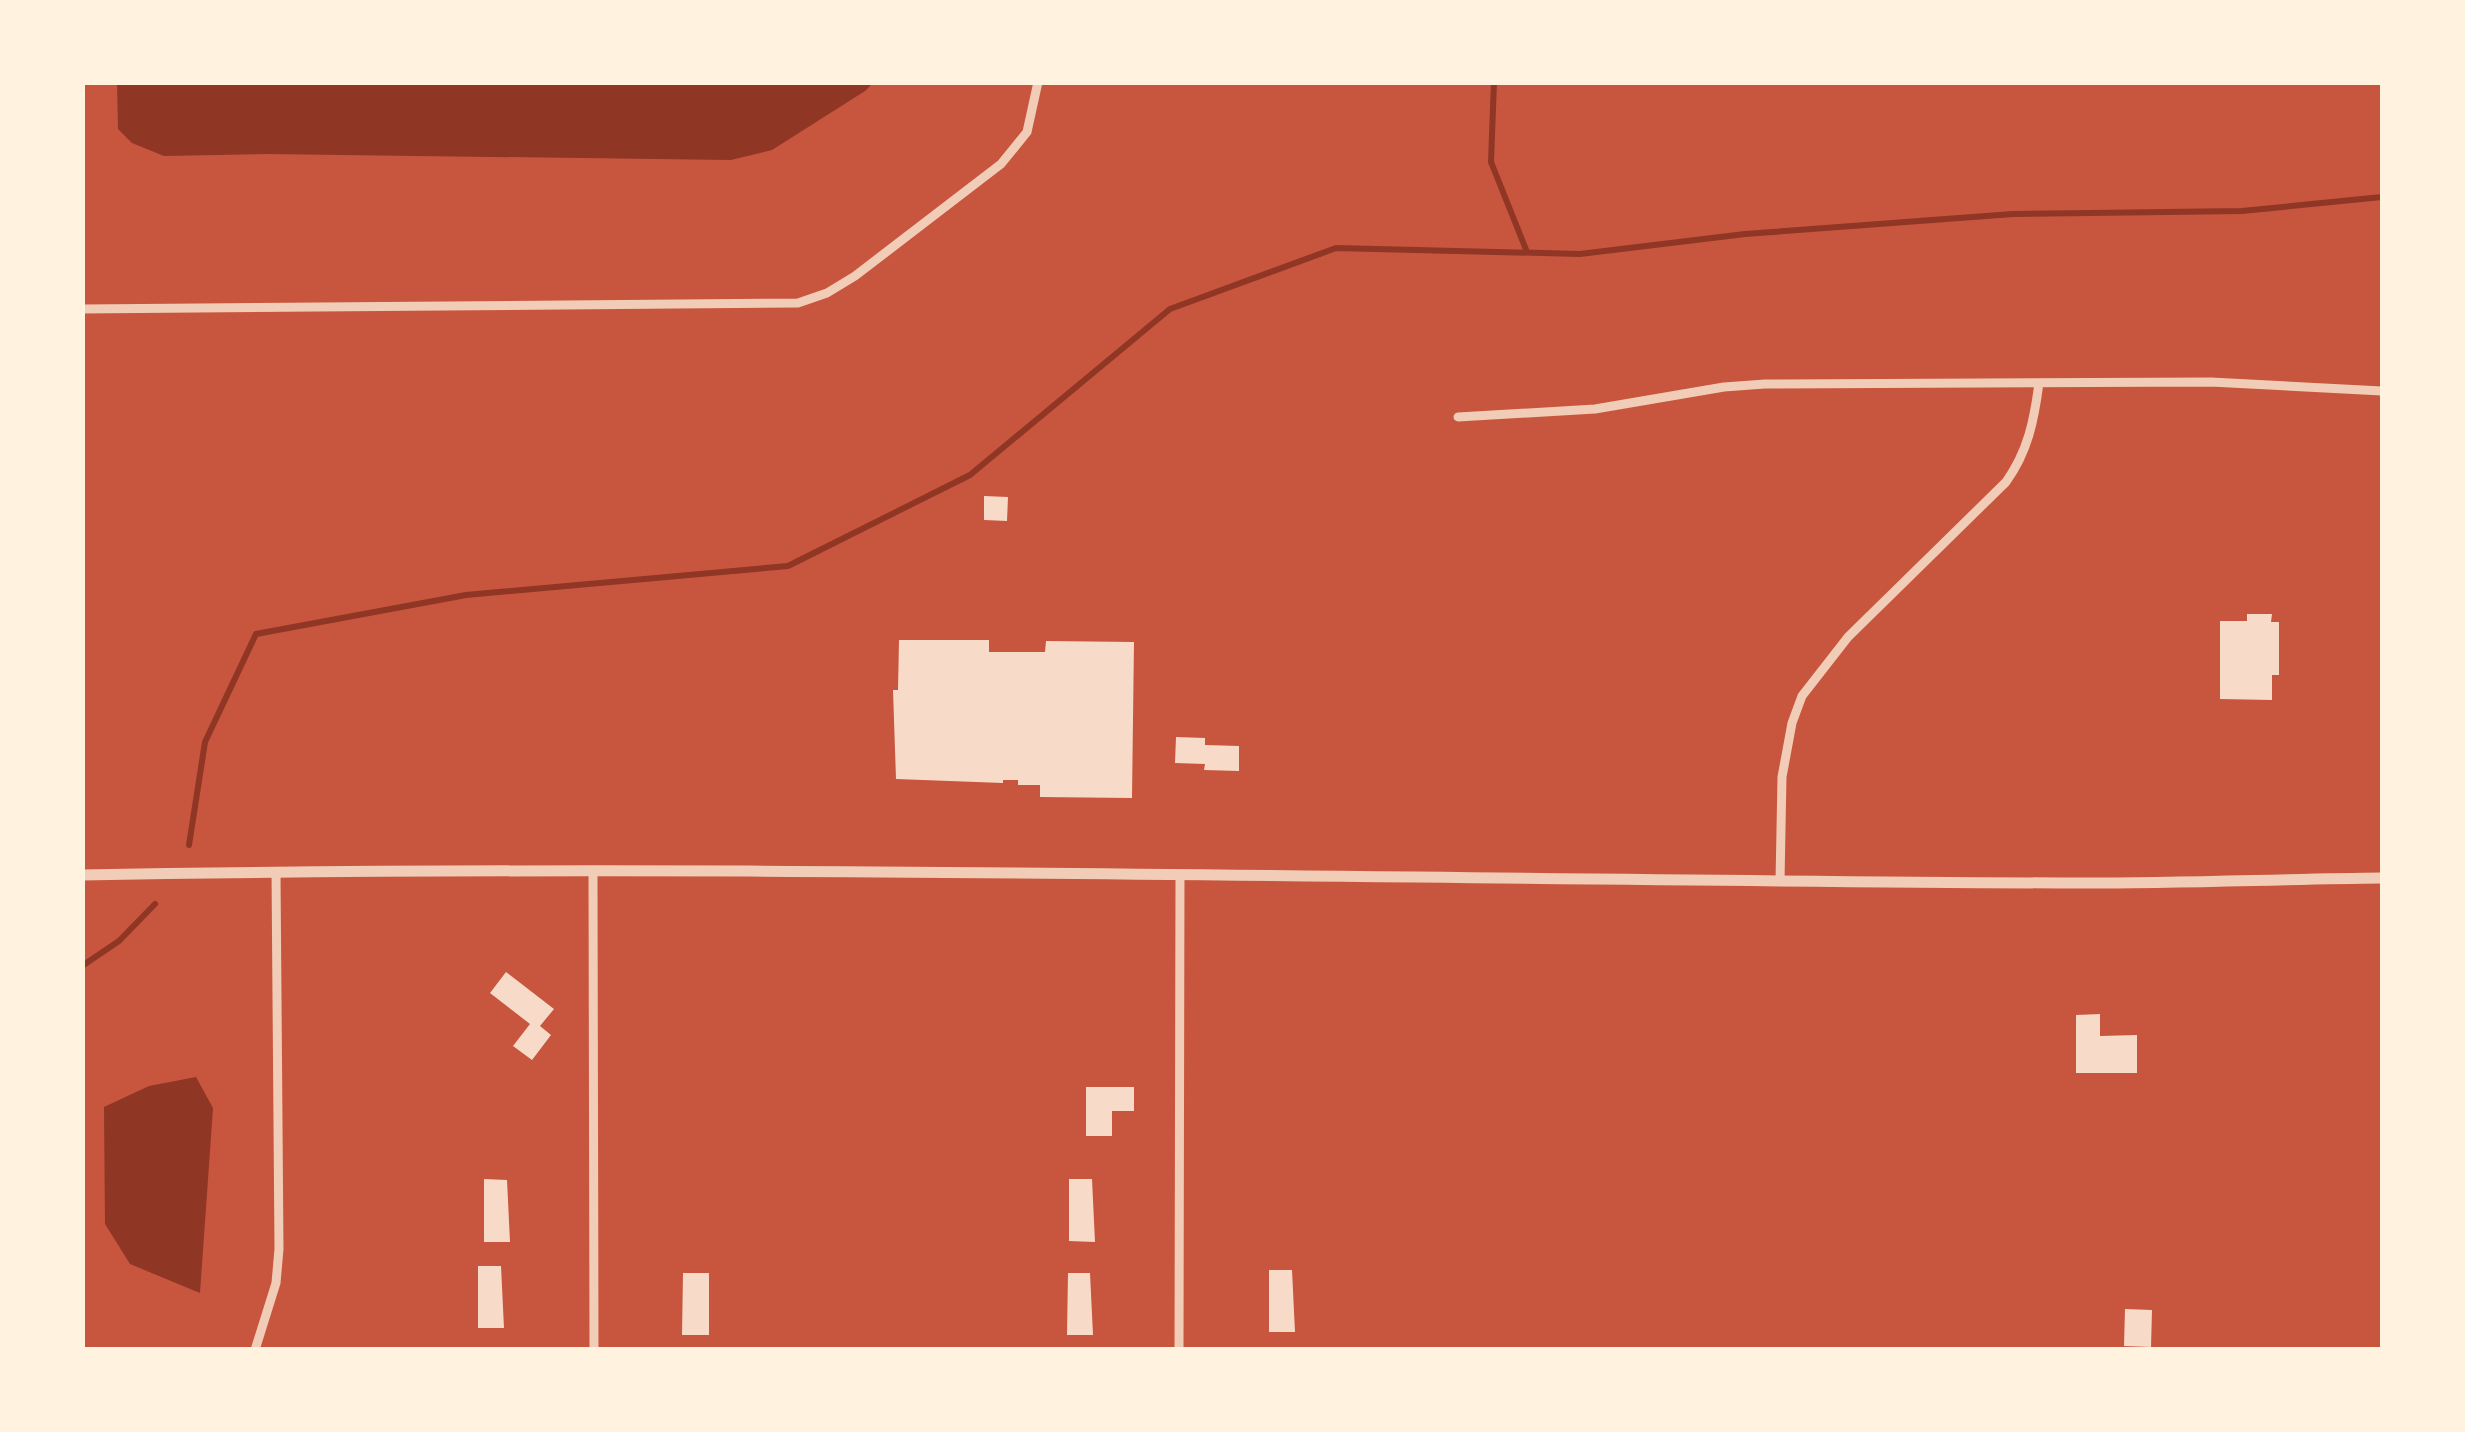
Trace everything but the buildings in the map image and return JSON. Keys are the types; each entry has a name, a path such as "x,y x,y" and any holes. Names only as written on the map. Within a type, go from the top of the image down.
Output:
{"street":[{"path":"82,308 798,303 855,276 1001,164 1026,132 1038,82"},
{"path":"1458,416 1595,409 1687,392 1765,384 2228,382 2382,391"},
{"path":"1780,880 1782,778 1792,723 1802,696 1848,637 2006,482 2028,445 2038,384"},
{"path":"82,875 592,871 2078,883 2382,878"},
{"path":"592,871 594,1350"},
{"path":"255,1350 276,1282 279,1249 276,872"},
{"path":"1179,1350 1180,875"}],"shaded area":[{"path":"117,82 873,83 772,150 731,160 164,156 132,143 118,129"},
{"path":"196,1077 213,1108 200,1293 130,1264 105,1224 104,1107 149,1086"}],"waterway":[{"path":"1494,82 1491,162 1527,252"},
{"path":"189,845 205,742 256,634 466,595 788,566 970,475 1170,309 1336,248 1580,254 1745,234 2013,214 2242,211 2382,197"},
{"path":"82,966 119,941 155,904"}]}
